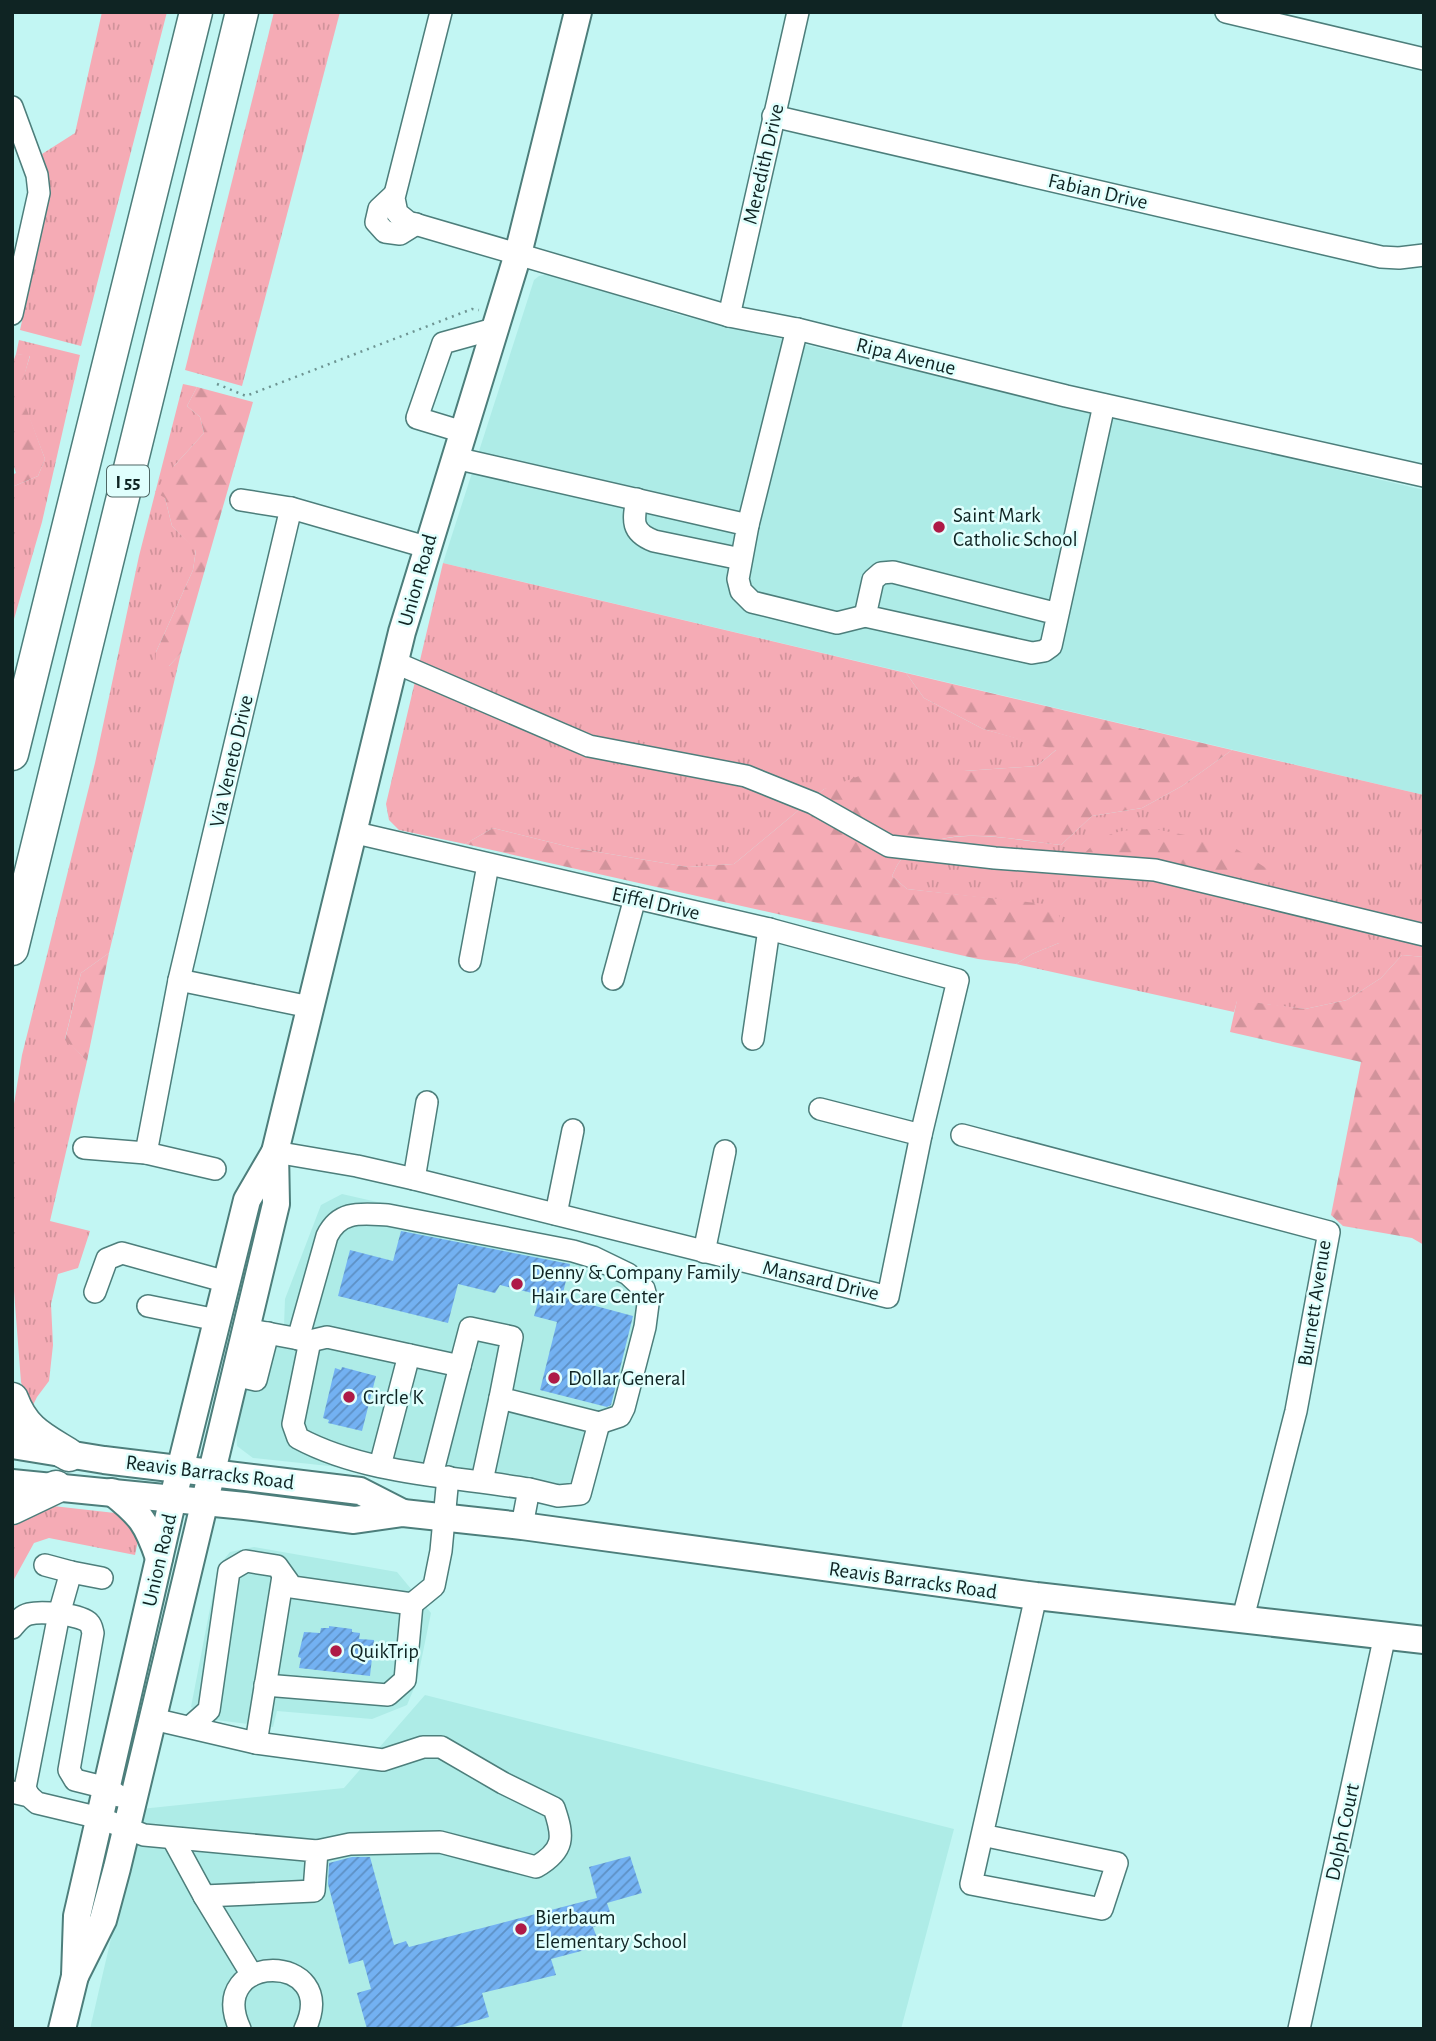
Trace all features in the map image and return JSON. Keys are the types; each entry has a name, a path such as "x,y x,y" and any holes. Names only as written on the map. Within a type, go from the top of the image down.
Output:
{"highway":[{"name":"I 55","path":"12,754 196,12"},
{"name":"I 55","path":"12,950 242,12"},
{"path":"12,1399 23,1422 35,1434 69,1455"},
{"path":"12,1508 56,1487"}],"main road":[{"name":"Union Road","path":"75,1976 103,1920 234,1375 256,1331 276,1203 275,1153 394,662 426,547 463,432 488,319 518,254 578,12"},
{"name":"Union Road","path":"62,2029 75,1976 77,1916 173,1498 247,1200 275,1153"},
{"name":"Reavis Barracks Road","path":"12,1445 69,1455 360,1491 403,1513"},
{"name":"Reavis Barracks Road","path":"12,1483 173,1498 354,1520 403,1513 445,1517 1036,1596 1424,1640"},
{"path":"111,1492 144,1521 159,1558"}],"street":[{"name":"Ripa Avenue","path":"441,12 396,204 379,209 376,222 385,232 400,234 416,225 729,316 797,329 1104,405 1424,476"},
{"name":"Meredith Drive","path":"729,316 798,12"},
{"path":"1226,12 1424,59"},
{"path":"12,107 37,175 39,193 12,314"},
{"name":"Fabian Drive","path":"773,116 1381,257 1424,255"},
{"path":"463,432 418,418 443,343 488,319"},
{"path":"797,329 737,579 741,591 752,602 836,623 865,616 1032,653 1044,651 1051,646 1104,405"},
{"path":"455,458 748,525"},
{"path":"637,499 634,518 636,527 643,536 654,541 741,559"},
{"path":"241,500 291,508 426,547"},
{"name":"Via Veneto Drive","path":"146,1153 178,980 291,508"},
{"path":"865,616 873,580 881,573 893,572 1058,614"},
{"path":"394,662 589,746 746,776 813,803 889,846 995,858 1155,870 1424,935"},
{"name":"Eiffel Drive","path":"352,832 769,929 958,980"},
{"path":"470,961 488,865"},
{"path":"612,979 635,898"},
{"path":"753,1038 769,929"},
{"path":"178,980 310,1007"},
{"name":"Mansard Drive","path":"275,1153 356,1166 414,1179 888,1297 921,1135 958,980"},
{"path":"414,1179 427,1102"},
{"path":"820,1109 921,1135"},
{"path":"556,1214 573,1130"},
{"name":"Burnett Avenue","path":"962,1135 1329,1232 1296,1411 1243,1618"},
{"path":"84,1148 146,1153 215,1169"},
{"path":"704,1252 725,1151"},
{"path":"500,1398 599,1423 620,1416 645,1327 649,1304 644,1289 628,1274 593,1256 388,1215 354,1213 331,1227 304,1340 293,1424 298,1438 320,1449 380,1466 482,1481 558,1496 580,1494 599,1423"},
{"path":"95,1292 107,1259 122,1253 227,1282"},
{"path":"148,1306 217,1320"},
{"path":"265,1685 388,1695 405,1680 412,1604 434,1586 445,1517 440,1476 460,1366 470,1328 512,1337 482,1481"},
{"path":"256,1331 304,1340 327,1337 460,1366"},
{"path":"380,1466 408,1355"},
{"path":"313,1485 320,1449"},
{"path":"522,1526 529,1489"},
{"path":"191,1726 209,1710 229,1571 246,1561 277,1566 292,1587 412,1604"},
{"path":"44,1565 102,1578"},
{"path":"71,1572 59,1614 24,1788 20,1794 37,1803 100,1818 129,1817"},
{"path":"256,1743 283,1576"},
{"path":"982,1835 1117,1863 1102,1909 971,1884 982,1835 1036,1596"},
{"path":"12,1628 21,1617 29,1614 59,1614 89,1623 93,1633 69,1770 75,1780 107,1788 144,1835 317,1851 350,1844 440,1842 536,1867 550,1859 559,1843 562,1830 554,1808 503,1783 441,1747 423,1747 383,1760 256,1743 153,1719"},
{"name":"Dolph Court","path":"1299,2029 1385,1635"},
{"path":"173,1839 252,1975"},
{"path":"204,1896 314,1891 317,1851"},
{"path":"240,2029 235,2018 236,1994 252,1975 264,1970 278,1969 301,1981 309,1992 312,2005 305,2029"}],"path":[{"path":"217,384 246,396 472,309 488,319"}],"shaded area":[{"name":"Saint Mark Catholic School","path":"548,274 683,316 1424,490 1424,795 443,563 534,280"},
{"path":"342,1194 606,1254 645,1299 616,1418 578,1506 357,1469 253,1458 237,1446 236,1428 266,1321 284,1326 285,1299 321,1205"},
{"path":"254,1547 397,1572 431,1613 417,1681 407,1705 372,1719 277,1711 273,1727 216,1720 191,1707 218,1567 230,1552"},
{"name":"Bierbaum Elementary School","path":"425,1695 954,1829 901,2029 90,2029 141,1809 344,1788"}],"green space":[{"path":"102,12 167,12 81,346 20,330 50,195 42,154 75,133"},
{"path":"274,12 340,12 242,386 185,370"},
{"path":"19,340 80,355 42,522 12,626 12,487 38,476 45,459 19,391 30,356 16,354"},
{"path":"16,354 30,355 20,391 45,459 38,476 12,487 12,475 16,473 12,461 12,365"},
{"path":"183,384 197,387 187,406 200,417 204,433 174,466 165,498 172,526 196,549 193,570 156,652 169,666 181,653 109,953 81,973 65,1039 87,1061 50,1221 90,1231 78,1268 58,1274 51,1304 53,1345 49,1381 30,1411 21,1382 12,1265 12,1116 22,1055 95,763 139,556"},
{"path":"197,387 253,402 181,653 169,666 155,665 156,652 193,570 196,550 172,526 165,498 155,492 204,433 200,417 187,406"},
{"path":"443,563 906,673 924,698 983,729 1057,749 1037,766 964,771 824,789 734,864 688,867 574,848 493,828 465,844 399,830 389,820 386,804"},
{"path":"906,673 1232,750 1182,786 1142,808 1092,816 1061,845 1000,837 958,836 920,847 901,860 892,876 907,889 1054,905 1063,924 1059,943 1016,964 978,959 465,844 493,828 574,848 688,867 734,864 824,789 878,769 964,771 1037,766 1056,750 983,729 924,698"},
{"path":"1232,750 1424,795 1424,957 1402,955 1381,978 1347,1000 1305,1009 1237,1001 1234,1012 1016,964 1059,943 1054,906 907,889 892,876 903,858 919,847 938,840 979,836 1061,845 1092,816 1142,808 1182,786"},
{"path":"1154,829 1227,843 1266,868 1275,878 1253,893 1095,862 1084,854 1100,840 1116,832"},
{"path":"109,953 87,1061 65,1040 81,973"},
{"path":"1402,955 1424,957 1424,1245 1412,1238 1343,1226 1331,1215 1361,1062 1230,1032 1237,1000 1305,1009 1347,1000 1381,978"},
{"path":"53,1506 115,1513 128,1518 139,1536 135,1555 49,1538 34,1543 12,1583 12,1522"}],"building":[{"path":"401,1231 570,1264 562,1297 633,1316 611,1405 607,1407 540,1390 557,1322 534,1316 540,1295 500,1285 495,1293 458,1284 448,1323 338,1296 350,1250 393,1261"},
{"name":"Circle K","path":"342,1367 376,1376 362,1431 328,1423 329,1420 323,1418 335,1368 341,1370"},
{"name":"QuikTrip","path":"329,1626 352,1629 352,1632 360,1633 359,1639 374,1640 370,1676 299,1668 301,1658 298,1657 304,1632 320,1633 321,1628"},
{"name":"Bierbaum Elementary School","path":"630,1856 642,1893 607,1903 613,1921 593,1927 600,1946 551,1959 556,1975 482,1993 489,2017 447,2029 367,2029 357,1993 371,1989 363,1960 349,1964 328,1884 329,1863 352,1857 370,1857 394,1945 406,1941 409,1947 597,1898 589,1867"}],"place":[{"name":"Saint Mark Catholic School","path":"939,527"},
{"name":"Denny & Company Family Hair Care Center","path":"517,1284"},
{"name":"Dollar General","path":"554,1378"},
{"name":"Circle K","path":"349,1397"},
{"name":"QuikTrip","path":"336,1651"},
{"name":"Bierbaum Elementary School","path":"521,1929"}]}
